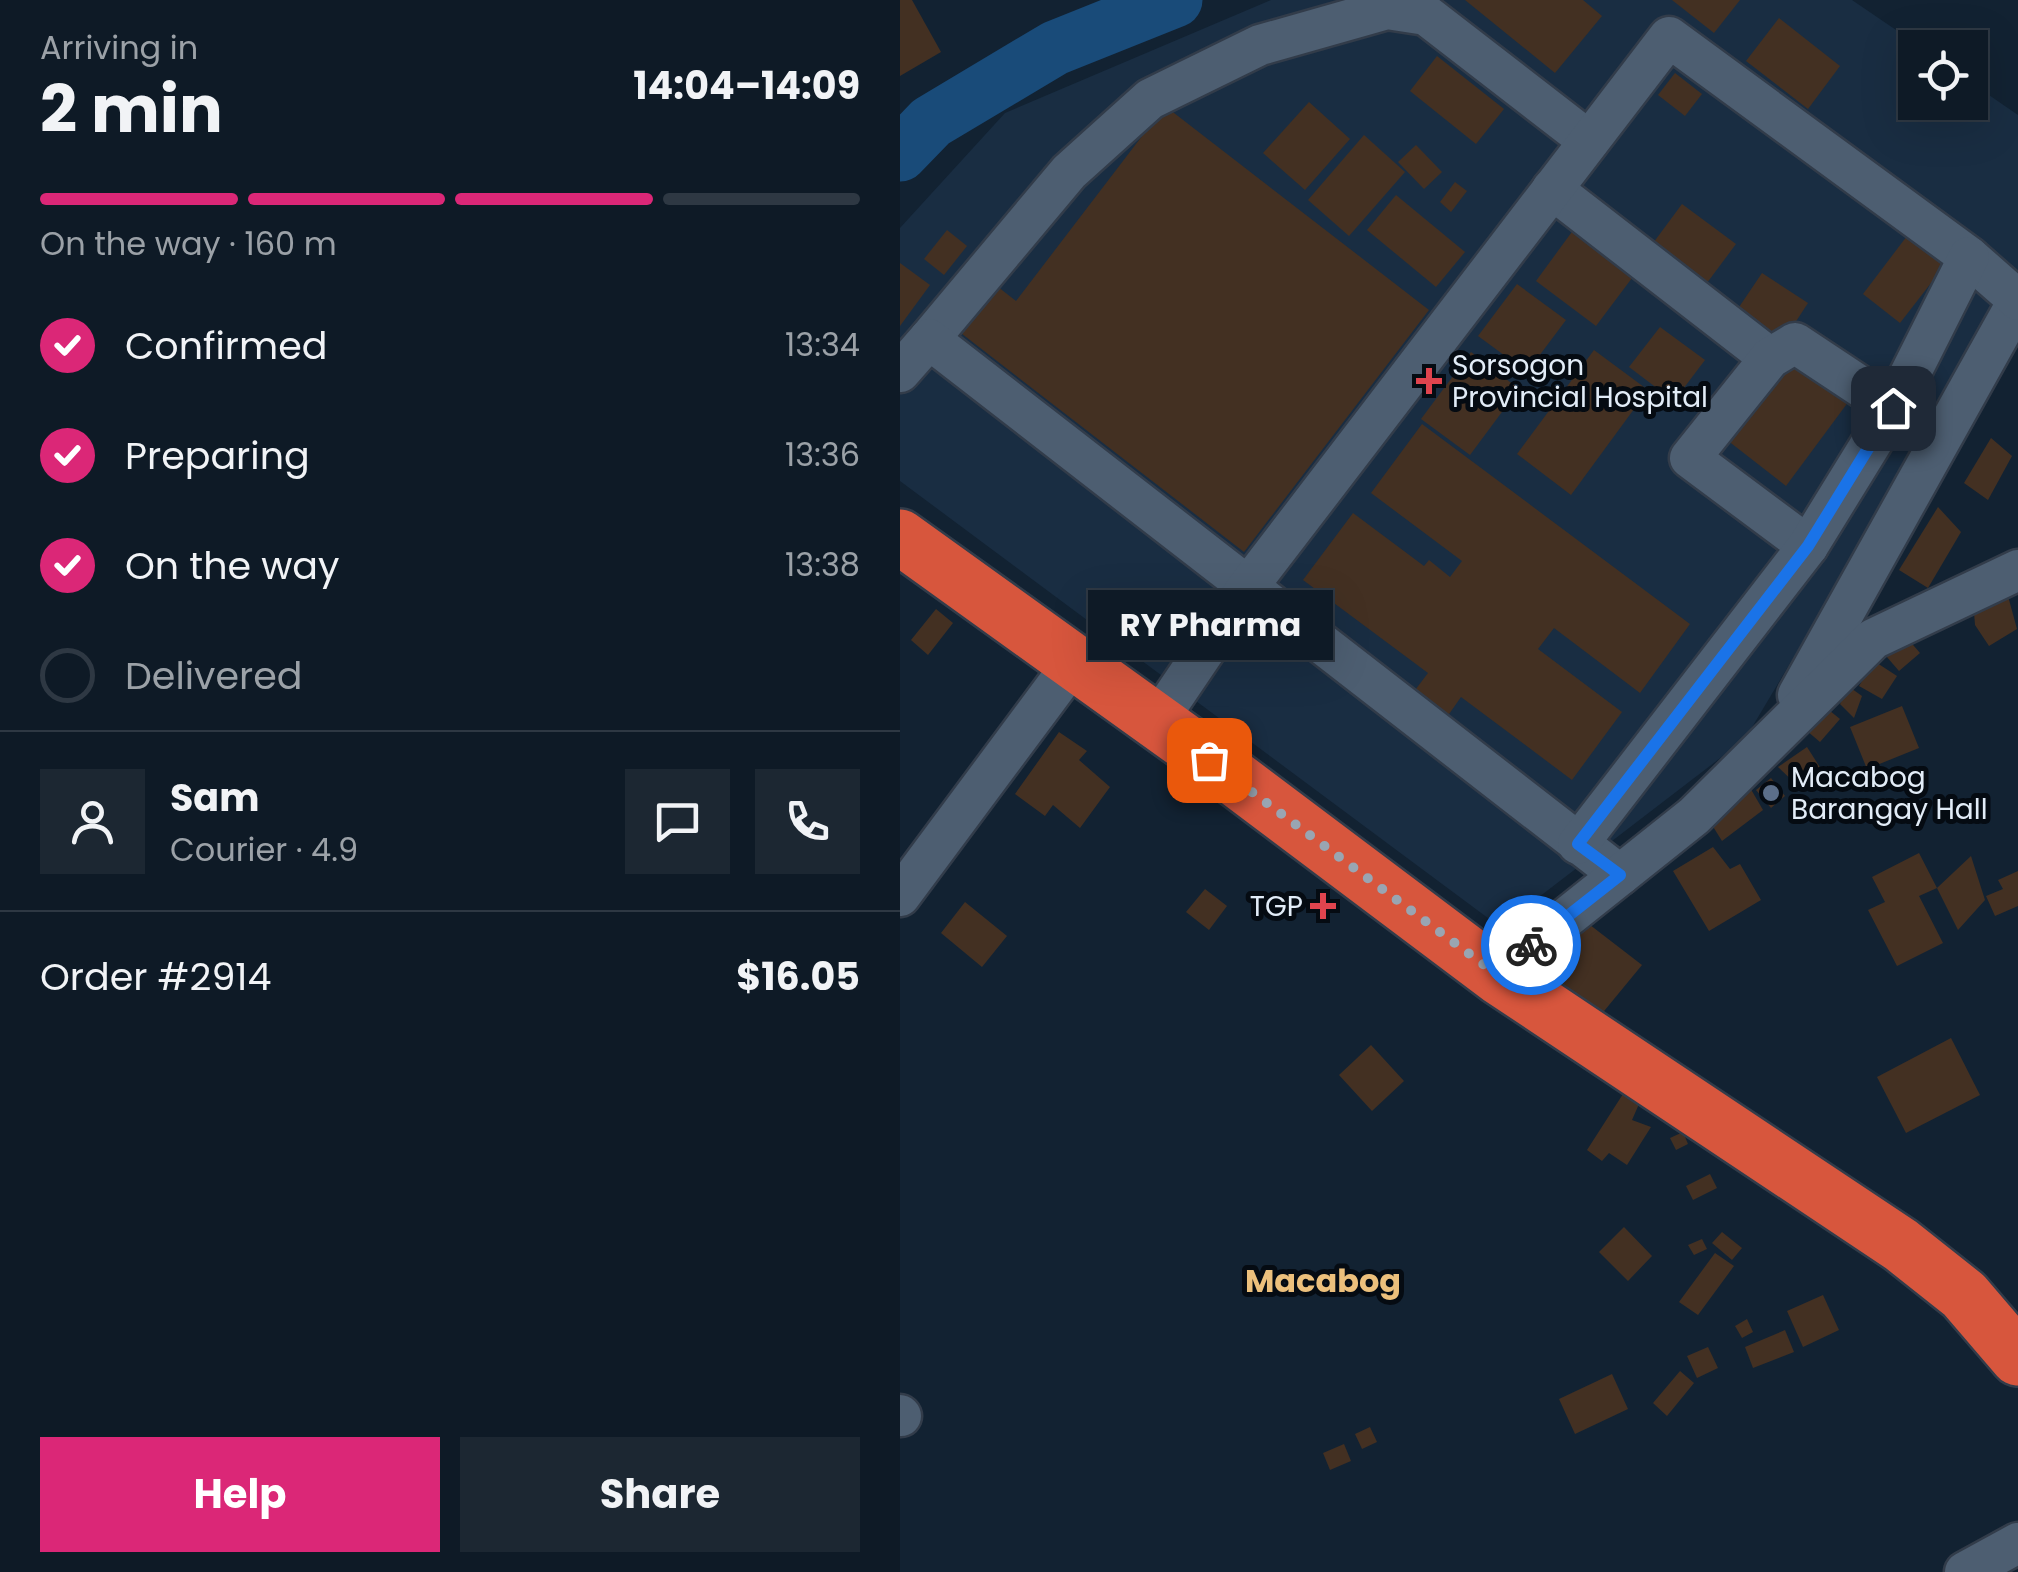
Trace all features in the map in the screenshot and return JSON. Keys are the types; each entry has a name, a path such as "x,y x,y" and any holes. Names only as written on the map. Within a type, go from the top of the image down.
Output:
{"highway":[{"path":"900,537 1499,976 1901,1246 1964,1295 2018,1358"}],"street":[{"path":"900,372 1069,172 1150,98 1260,45 1386,10 1426,15 1589,141"},
{"path":"1156,722 1247,588 1669,37 1969,257 2018,301 1773,739"},
{"path":"1552,189 1770,358"},
{"path":"1578,844 1808,546 1893,408 1969,257"},
{"path":"928,338 1620,875"},
{"path":"1808,546 1690,458 1770,358 1796,343 1893,408"},
{"path":"1499,976 1522,953 1694,816 1873,639 2018,570"},
{"path":"900,896 1074,662"},
{"path":"1965,1572 2018,1543"}],"shaded area":[{"name":"Sorsogon Provincial Hospital","path":"1271,0 1852,0 1898,31 1898,120 1988,120 1988,94 2018,115 2018,280 1745,739 1500,927 900,481 900,228 1005,113"}],"building":[{"path":"900,0 912,0 941,52 900,76"},
{"path":"1465,0 1583,0 1602,16 1555,73"},
{"path":"1672,0 1740,0 1714,33"},
{"path":"1779,18 1840,66 1808,109 1746,61"},
{"path":"1437,56 1504,109 1476,144 1410,91"},
{"path":"1675,73 1702,94 1685,116 1658,95"},
{"path":"1309,102 1350,139 1305,190 1263,153"},
{"path":"1165,106 1429,310 1244,552 957,330 993,283 1016,301"},
{"path":"1364,135 1405,172 1349,236 1308,200"},
{"path":"1416,145 1442,172 1424,189 1398,162"},
{"path":"1455,182 1467,191 1451,212 1440,202"},
{"path":"1396,195 1465,252 1436,287 1367,230"},
{"path":"1682,204 1736,244 1698,295 1645,254"},
{"path":"1574,229 1635,274 1596,326 1536,281"},
{"path":"947,230 967,246 944,275 924,259"},
{"path":"1907,236 1945,265 1900,323 1863,294"},
{"path":"900,263 930,285 900,326"},
{"path":"1762,273 1808,303 1780,346 1733,316"},
{"path":"1517,284 1566,320 1527,372 1478,336"},
{"path":"1660,327 1705,360 1674,401 1629,367"},
{"path":"1594,350 1648,390 1571,495 1517,454"},
{"path":"1471,352 1519,389 1470,455 1421,419"},
{"path":"1789,356 1849,401 1786,486 1727,440"},
{"path":"1422,424 1690,624 1640,693 1554,628 1538,649 1622,712 1572,780 1461,697 1440,727 1406,702 1428,673 1303,580 1353,513 1424,566 1429,560 1450,577 1462,561 1371,493"},
{"path":"1991,438 2012,456 1988,500 1964,483"},
{"path":"1938,507 1961,532 1928,588 1899,570"},
{"path":"2008,596 2017,629 1989,646 1975,625 1973,599"},
{"path":"936,609 953,623 928,655 911,640"},
{"path":"1901,631 1920,653 1899,671 1880,649"},
{"path":"1874,661 1897,676 1882,699 1859,686"},
{"path":"1848,686 1862,696 1854,718 1840,704"},
{"path":"1819,702 1840,719 1820,742 1800,725"},
{"path":"1902,706 1919,748 1867,769 1850,727"},
{"path":"1059,732 1087,751 1079,760 1110,787 1080,828 1053,805 1045,816 1015,794"},
{"path":"1807,747 1823,772 1800,788 1778,767"},
{"name":"Macabog Barangay Hall","path":"1771,778 1785,796 1771,808 1756,790"},
{"path":"1749,786 1763,810 1722,841 1707,817"},
{"path":"1713,847 1730,869 1740,864 1761,900 1709,931 1673,871"},
{"path":"1919,853 1937,888 1919,896 1943,943 1897,966 1868,910 1885,902 1872,877"},
{"path":"1971,856 1985,900 1958,930 1937,888"},
{"path":"2018,871 2018,906 1995,916 1986,896 2003,889 1998,880"},
{"path":"1205,889 1227,906 1209,930 1186,912"},
{"path":"965,902 1007,936 982,967 941,933"},
{"path":"1581,918 1642,965 1600,1016 1528,962"},
{"path":"1951,1038 1980,1095 1906,1133 1877,1077"},
{"path":"1371,1045 1404,1081 1372,1111 1339,1075"},
{"path":"1623,1094 1639,1104 1632,1120 1651,1127 1627,1165 1609,1153 1602,1161 1587,1150"},
{"path":"1683,1132 1688,1144 1676,1150 1670,1138"},
{"path":"1710,1174 1717,1188 1693,1200 1686,1186"},
{"path":"1624,1227 1652,1256 1628,1281 1599,1252"},
{"path":"1722,1232 1742,1248 1732,1260 1712,1243"},
{"path":"1702,1239 1707,1249 1694,1255 1688,1245"},
{"path":"1715,1253 1734,1266 1698,1315 1679,1302"},
{"path":"1823,1295 1839,1330 1803,1347 1787,1311"},
{"path":"1747,1319 1753,1332 1742,1338 1735,1326"},
{"path":"1785,1330 1794,1352 1753,1368 1745,1347"},
{"path":"1708,1347 1718,1368 1697,1378 1687,1356"},
{"path":"1680,1371 1694,1383 1667,1416 1653,1403"},
{"path":"1612,1374 1628,1409 1575,1434 1559,1399"},
{"path":"1370,1427 1377,1442 1362,1449 1355,1434"},
{"path":"1344,1444 1351,1461 1330,1470 1323,1453"}],"waterway":[{"path":"900,154 931,122 1055,48 1175,0"}],"way so far":[{"path":"1209,760 1499,976 1531,945"}],"place":[{"name":"Sorsogon Provincial Hospital","path":"1429,381"},
{"name":"RY Pharma","path":"1209,760"},
{"name":"Macabog Barangay Hall","path":"1771,793"},
{"name":"TGP","path":"1323,906"}],"district":[{"name":"Macabog","path":"1323,1280"}],"route":[{"path":"1531,945 1620,875 1578,844 1808,546 1893,408"}]}
